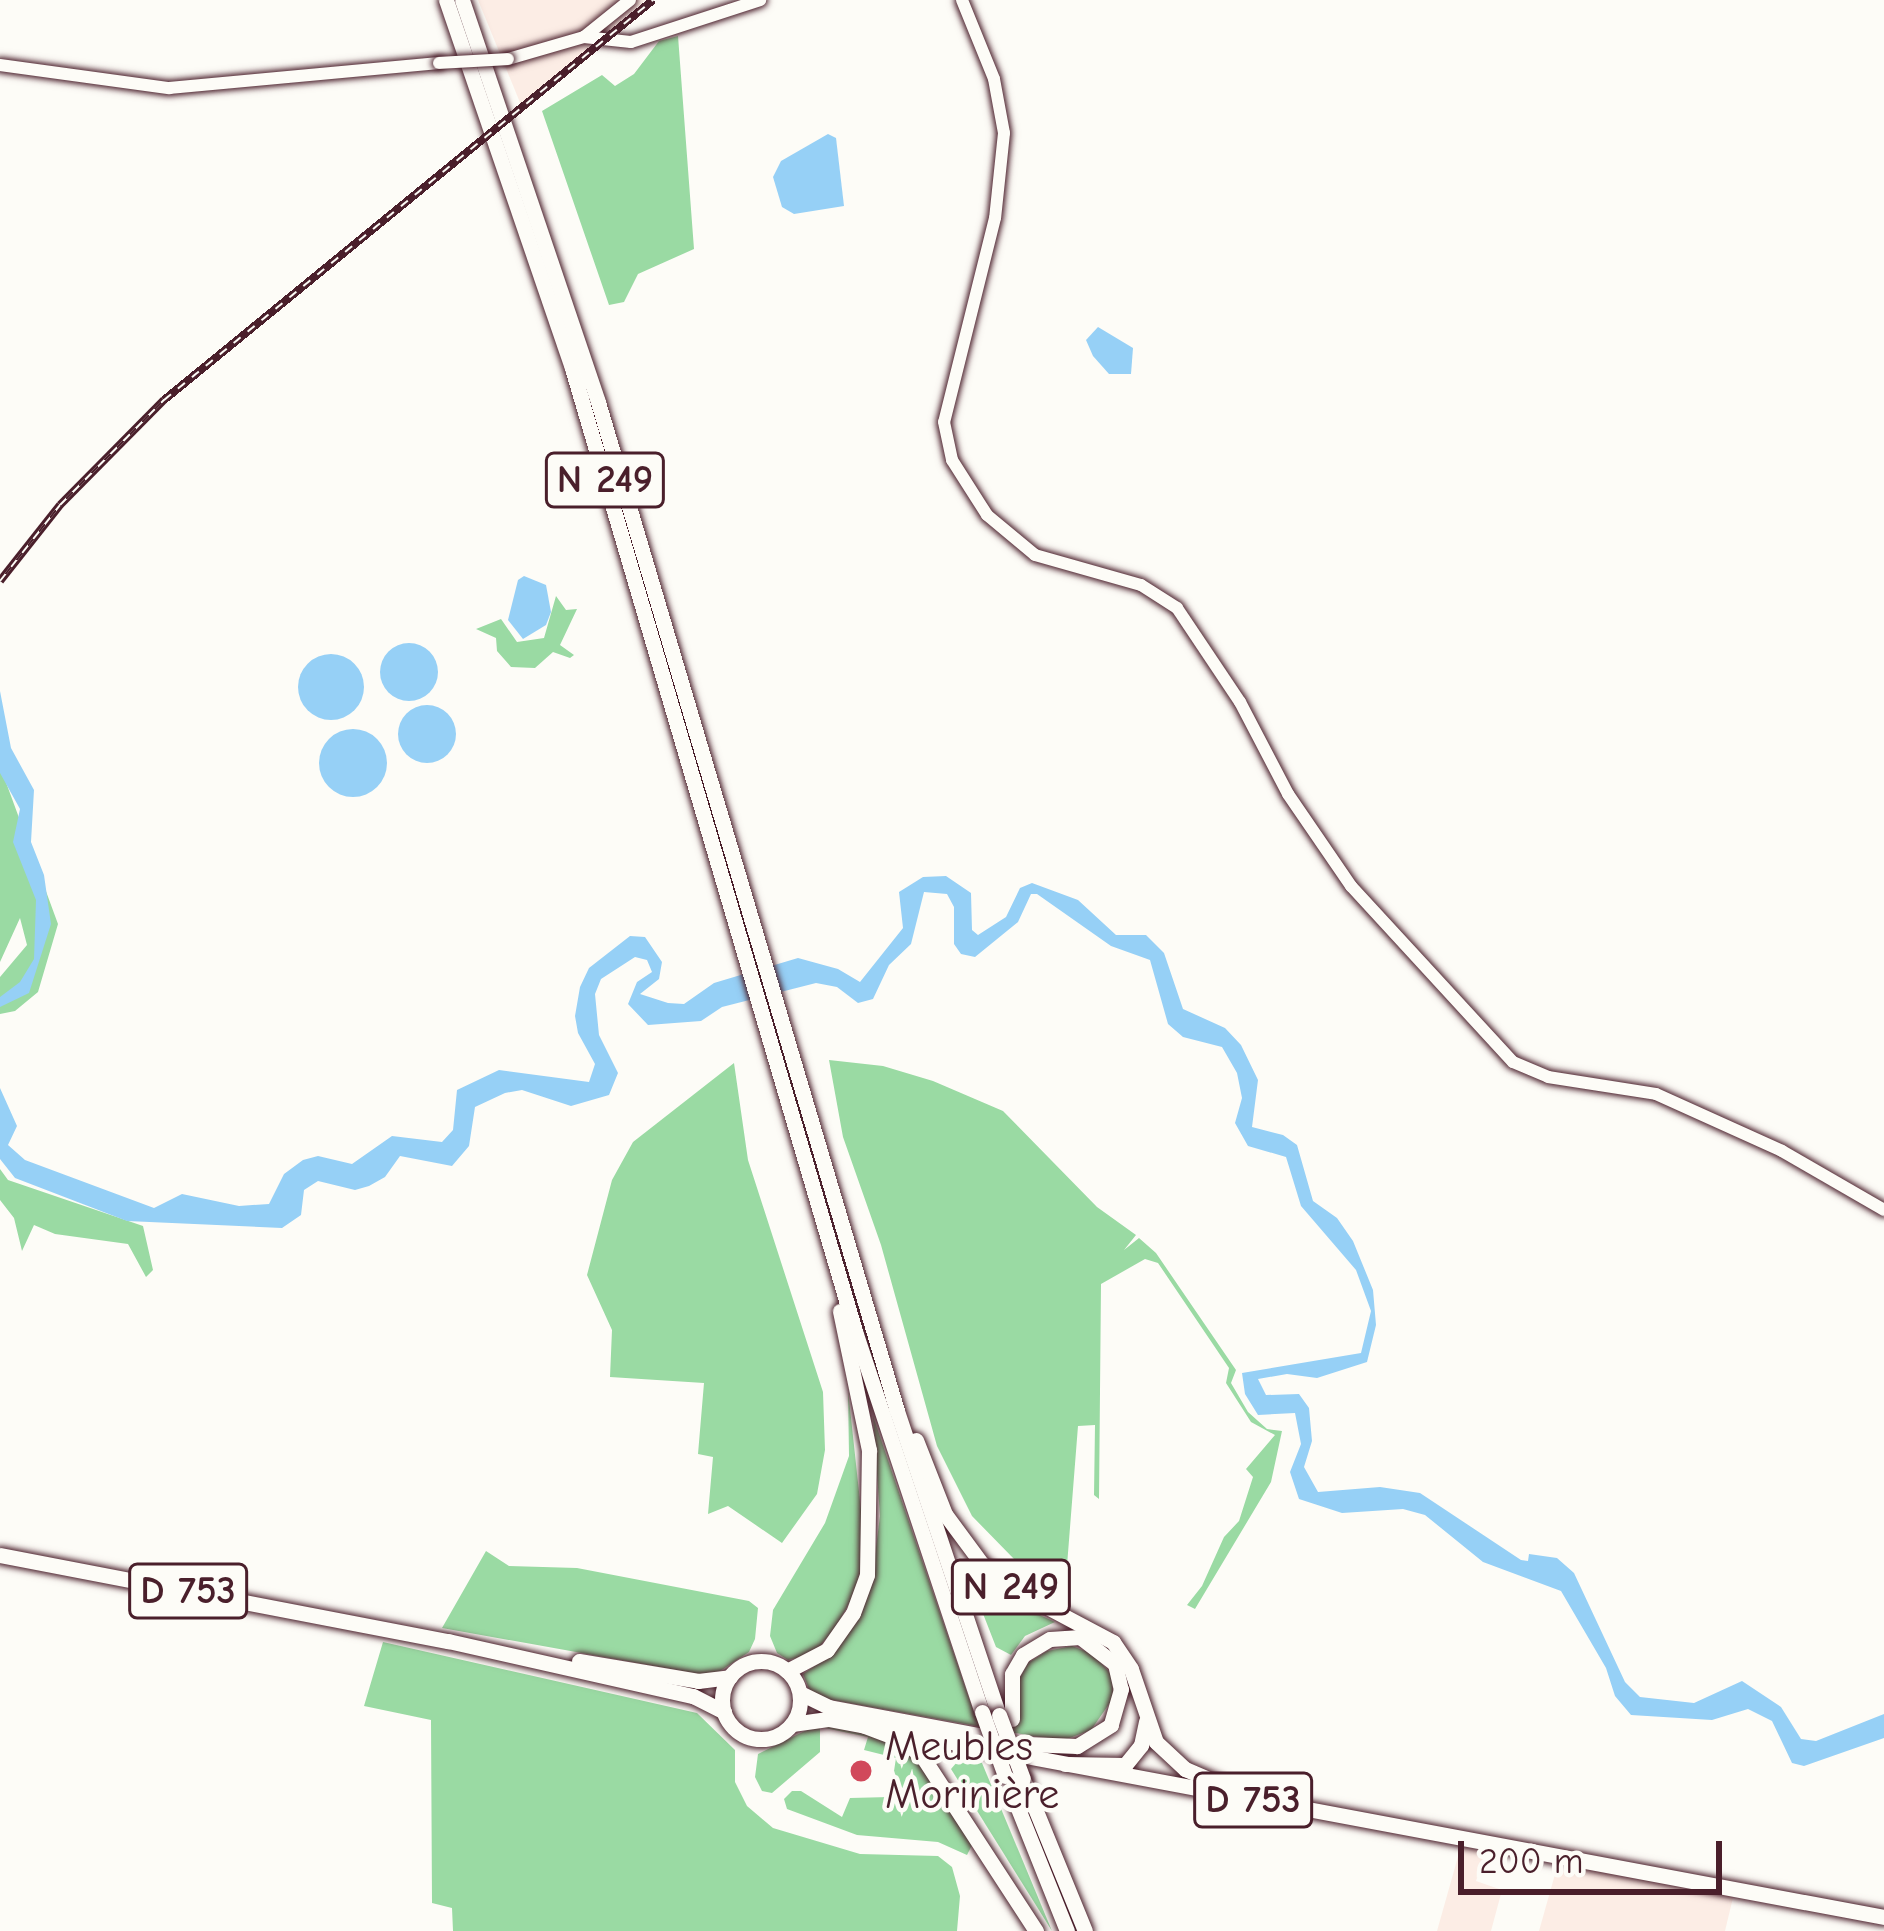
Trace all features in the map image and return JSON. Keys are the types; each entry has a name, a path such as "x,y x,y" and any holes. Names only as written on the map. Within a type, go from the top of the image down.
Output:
{"main road":[{"name":"N 249","path":"446,0 572,368 755,963"},
{"name":"N 249","path":"462,0 598,402 838,1274 998,1715 1028,1778 1036,1812 1084,1931"},
{"name":"N 249","path":"765,998 998,1715 1005,1776 1067,1931"},
{"name":"N 249","path":"788,1671 812,1662 841,1632 862,1591 869,1556 869,1450 834,1286 838,1274"},
{"name":"N 249","path":"871,1327 880,1336 945,1514 962,1540 982,1564 1016,1591 1113,1642 1131,1669 1146,1722 1175,1762 1218,1783"},
{"name":"D 753","path":"0,1555 448,1641 698,1681 730,1677"},
{"name":"N 249","path":"998,1715 1023,1655 1050,1639 1080,1637 1115,1664 1121,1689 1112,1725 1077,1747 1027,1744"},
{"name":"D 753","path":"448,1641 693,1696 724,1712"},
{"path":"762,1661 788,1671 800,1693 792,1724 775,1736 754,1738 736,1729 724,1712 723,1694 730,1677 743,1666 762,1661"},
{"name":"D 753","path":"800,1693 830,1707 1372,1812 1442,1831"},
{"name":"D 753","path":"792,1724 815,1718 862,1725 1884,1917"},
{"path":"1065,1764 1125,1766 1142,1744 1146,1722"},
{"path":"862,1725 902,1740 922,1756 1036,1931"},
{"path":"1275,1804 1365,1816 1372,1812"},
{"name":"D 753","path":"1806,1900 1884,1906"}],"street":[{"path":"584,37 630,0"},
{"path":"0,64 169,88 508,59 584,37 631,42 760,0"},
{"path":"962,0 998,94 1003,156 991,233 944,422 952,460 987,515 1035,556 1142,585 1177,608 1240,702 1288,794 1351,886 1513,1062 1549,1077 1656,1094 1781,1151 1884,1210"}],"shaded area":[{"path":"478,0 646,0 521,105"},
{"path":"1461,1846 1486,1851 1476,1881 1502,1890 1491,1931 1437,1931"},
{"path":"1561,1853 1736,1885 1725,1931 1539,1931"}],"green space":[{"path":"678,36 694,249 638,274 624,302 609,305 542,111 602,75 615,86 634,74 659,41"},
{"path":"556,596 566,610 577,609 560,645 574,655 570,658 553,652 535,668 511,667 497,651 496,638 476,629 501,619 517,642 544,638"},
{"path":"0,766 58,924 38,992 15,1011 0,1014 0,977 27,945 20,918 0,962"},
{"path":"829,1060 883,1066 1003,1111 1097,1207 1136,1235 1124,1250 1139,1238 1156,1253 1236,1370 1231,1383 1248,1412 1267,1429 1282,1431 1271,1482 1195,1609 1187,1605 1202,1586 1224,1537 1239,1521 1253,1477 1246,1469 1275,1435 1251,1422 1226,1383 1229,1368 1158,1263 1145,1259 1101,1284 1099,1499 1094,1495 1095,1425 1078,1426 1065,1591 1014,1559 972,1516 937,1446 881,1245 843,1137"},
{"path":"734,1063 748,1160 823,1392 825,1450 817,1494 782,1543 728,1506 708,1514 713,1457 698,1454 704,1383 610,1377 612,1330 587,1275 612,1180 633,1142"},
{"path":"0,1169 8,1180 143,1226 153,1270 146,1277 128,1244 55,1234 34,1225 22,1251 14,1218 0,1200"},
{"path":"848,1390 864,1538 858,1587 836,1627 813,1654 788,1660 777,1653 770,1636 773,1610 825,1523 849,1456"},
{"path":"873,1416 975,1716 1017,1719 1017,1683 1028,1663 1047,1651 1072,1646 1093,1654 1111,1674 1114,1697 1091,1730 1064,1740 1032,1736 816,1697 809,1689 803,1674 828,1657 862,1613 873,1571 880,1516"},
{"path":"486,1551 509,1566 577,1568 749,1601 758,1608 755,1639 749,1652 714,1675 704,1675 442,1628"},
{"path":"966,1570 1014,1603 1055,1622 1025,1636 1011,1655 996,1647"},
{"path":"383,1642 697,1713 735,1750 735,1782 747,1806 773,1828 860,1854 938,1856 952,1867 960,1896 957,1931 453,1931 452,1908 432,1903 431,1720 364,1706"},
{"path":"819,1724 890,1739 910,1749 973,1843 967,1855 938,1842 857,1835 787,1809 784,1799 792,1791 801,1791 842,1817 850,1798 890,1797 896,1758 864,1750 868,1737 820,1727 820,1752 772,1793 762,1791 755,1777 758,1754"},
{"path":"963,1755 982,1763 1052,1931 951,1769"}],"water":[{"path":"828,134 836,138 844,206 794,214 782,207 773,177 781,161"},
{"path":"1098,327 1133,348 1131,374 1109,374 1093,356 1086,340"},
{"path":"524,576 546,585 551,612 546,625 523,639 508,620 518,580"},
{"path":"409,643 430,651 438,672 430,693 409,701 388,693 380,672 388,651"},
{"path":"331,654 355,663 364,687 355,711 331,720 307,711 298,687 307,663"},
{"path":"0,691 11,748 34,790 31,842 44,875 51,924 29,993 0,1007 0,997 20,982 34,959 36,900 13,842 20,809 0,773"},
{"path":"427,705 447,714 456,734 447,754 427,763 407,754 398,734 407,714"},
{"path":"353,729 377,739 387,763 377,787 353,797 329,787 319,763 329,739"},
{"path":"946,876 971,893 972,930 978,935 1006,917 1020,888 1032,883 1078,900 1116,935 1146,935 1164,953 1183,1009 1225,1028 1241,1045 1258,1080 1252,1127 1283,1135 1297,1145 1313,1201 1337,1218 1353,1241 1373,1290 1376,1325 1367,1362 1317,1378 1287,1374 1258,1379 1266,1395 1299,1394 1309,1408 1312,1441 1304,1467 1318,1492 1380,1487 1420,1493 1521,1560 1528,1561 1529,1554 1557,1558 1574,1573 1625,1682 1640,1697 1694,1703 1742,1681 1781,1707 1801,1739 1816,1741 1884,1714 1884,1738 1804,1766 1792,1763 1772,1721 1748,1709 1712,1720 1631,1715 1615,1696 1606,1668 1561,1591 1483,1562 1425,1515 1403,1509 1342,1513 1299,1499 1290,1472 1301,1444 1295,1413 1258,1415 1245,1394 1242,1373 1361,1353 1371,1311 1356,1270 1301,1206 1286,1157 1248,1146 1235,1123 1242,1098 1237,1073 1222,1047 1183,1037 1168,1024 1150,960 1111,946 1037,894 1031,894 1018,922 975,957 961,954 954,944 954,907 947,894 924,892 911,944 889,965 873,999 858,1003 837,987 816,983 722,1007 701,1021 648,1025 628,1004 637,982 652,972 647,960 635,957 601,979 595,994 599,1035 618,1073 609,1095 571,1106 522,1090 505,1093 475,1107 469,1146 452,1166 400,1156 385,1177 369,1186 355,1190 318,1181 304,1190 301,1215 282,1228 127,1221 15,1178 0,1159 0,1088 17,1126 8,1145 25,1160 154,1208 182,1194 239,1206 269,1204 284,1174 303,1160 318,1156 352,1164 392,1136 442,1142 453,1130 457,1090 499,1070 589,1082 595,1064 578,1033 575,1016 580,987 589,968 630,936 645,937 662,962 659,979 640,994 668,1003 684,1004 714,983 798,958 838,969 860,982 903,928 899,892 923,877"}],"railway":[{"path":"0,581 60,505 164,400 653,0"}],"place":[{"name":"Meubles Morinière","path":"861,1771"}]}
